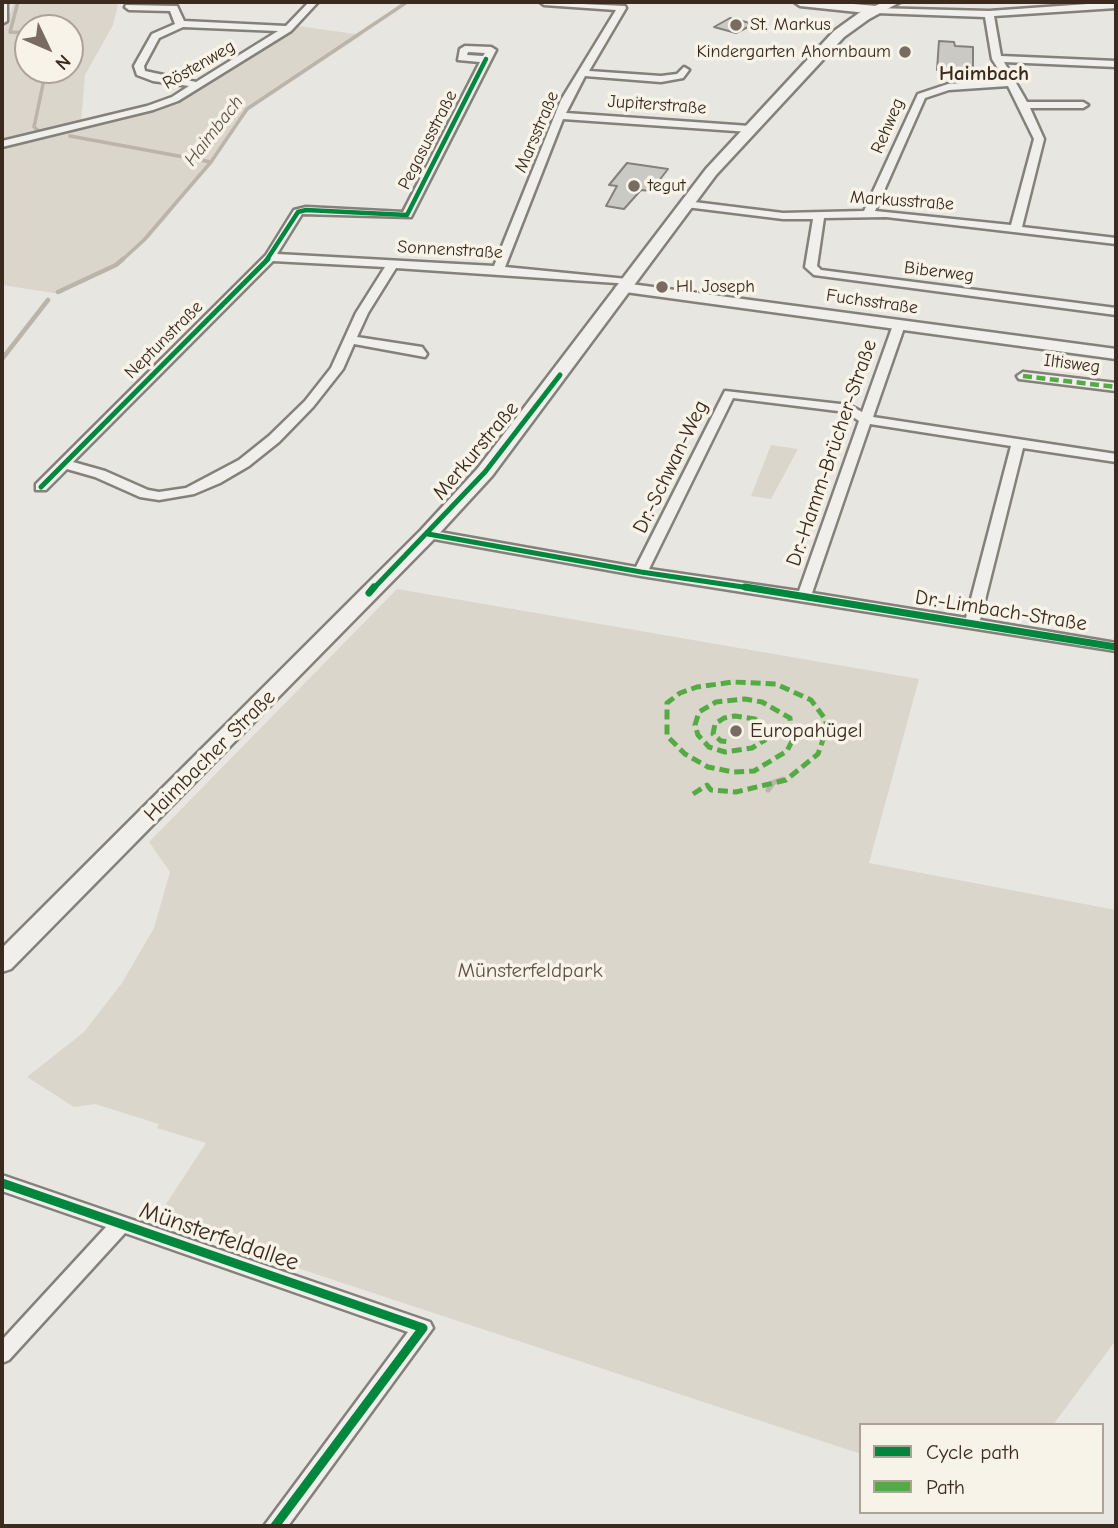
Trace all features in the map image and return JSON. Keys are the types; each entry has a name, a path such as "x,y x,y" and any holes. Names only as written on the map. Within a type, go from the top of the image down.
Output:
{"main road":[{"name":"Merkurstraße","path":"422,541 519,429 686,204 750,129 839,34 853,23 894,2"},
{"name":"Haimbacher Straße","path":"2,963 422,541"}],"street":[{"path":"2,21 3,2"},
{"name":"Röstenweg","path":"2,144 150,108 175,99 288,29 314,2"},
{"name":"Marsstraße","path":"498,270 566,100 622,8 544,2"},
{"path":"800,2 876,10 989,13 1116,5"},
{"path":"129,7 174,8 177,21 182,24"},
{"path":"989,13 997,59 1024,105 1039,139 1016,229"},
{"path":"198,85 153,78 140,73 139,66 155,36 182,24 288,29"},
{"name":"Pegasusstraße","path":"302,211 407,215 486,59"},
{"path":"997,59 1116,64"},
{"path":"584,73 661,79 680,76 684,70"},
{"name":"Rehweg","path":"869,213 922,96 948,87 1009,83"},
{"path":"1024,105 1083,106"},
{"name":"Jupiterstraße","path":"561,116 750,129"},
{"name":"Markusstraße","path":"686,204 768,215 869,213 1116,241"},
{"name":"Neptunstraße","path":"41,487 270,257 295,216 302,211"},
{"name":"Biberweg","path":"819,215 811,267 818,273 1116,312"},
{"name":"Sonnenstraße","path":"270,257 498,270 625,285"},
{"path":"64,464 100,474 152,495 174,495 215,480 274,439 309,404 337,369 362,313 393,264"},
{"name":"Fuchsstraße","path":"625,285 1116,354"},
{"name":"Dr.-Hamm-Brücher-Straße","path":"804,596 899,325"},
{"path":"352,340 416,349 421,354"},
{"name":"Iltisweg","path":"1023,376 1116,387"},
{"name":"Dr.-Schwan-Weg","path":"641,572 729,394 849,409 866,421"},
{"path":"866,421 1116,458"},
{"path":"972,625 1018,443"},
{"path":"422,541 880,608"},
{"name":"Dr.-Limbach-Straße","path":"880,608 1116,647"},
{"name":"Münsterfeldallee","path":"2,1183 423,1328 275,1526"},
{"path":"2,1354 122,1223"}],"green space":[{"path":"11,2 183,2 118,4 113,25 85,75 81,122 2,141 2,35 13,5"},
{"path":"298,26 362,35 249,110 167,217 147,240 122,262 60,294 2,285 2,147 176,102"},
{"path":"771,445 798,449 771,499 751,496"},
{"name":"Münsterfeldpark","path":"397,589 919,679 869,863 1116,910 1116,1340 1054,1423 859,1423 859,1453 155,1221 206,1143 157,1128 159,1124 95,1104 74,1107 27,1077 84,1032 122,983 154,928 170,872 149,842"}],"building":[{"name":"St. Markus","path":"730,18 754,24 736,33 714,27"},
{"path":"939,41 954,42 955,46 973,47 973,67 966,66 966,71 937,70"},
{"name":"tegut","path":"627,163 668,169 651,191 641,190 624,209 606,206 617,186 609,185"}],"waterway":[{"path":"15,14 18,2"},
{"name":"Haimbach","path":"211,162 247,109 407,2"},
{"path":"14,17 10,32 14,32"},
{"path":"39,131 34,127 43,84"},
{"path":"70,136 211,162"},
{"name":"Haimbach","path":"121,261 144,240 211,162"},
{"name":"Haimbach","path":"58,292 116,265 123,259"},
{"name":"Haimbach","path":"2,359 48,300"},
{"path":"768,790 774,782 783,779"}],"marked path":[{"path":"1023,376 1116,387"},
{"path":"693,794 707,785 711,790 736,792 786,780 818,754 826,731 826,720 811,700 776,684 733,682 697,687 680,693 667,703 667,736 685,754 708,767 733,772 754,771 787,751 792,741 790,718 762,702 745,699 716,702 699,712 695,725 698,735 709,747 725,752 752,748 765,740 766,729 755,719 735,716 724,718 715,724 713,734 721,741 730,742"}],"cycle path":[{"path":"41,487 270,257 298,212 306,210 407,215 486,59"},
{"path":"369,593 485,472 560,375"},
{"path":"428,534 641,572 1116,647"},
{"path":"2,1183 423,1328 275,1526"}],"place":[{"name":"St. Markus","path":"736,25"},
{"name":"Kindergarten Ahornbaum","path":"905,52"},
{"name":"tegut","path":"634,186"},
{"name":"Hl. Joseph","path":"662,287"},
{"name":"Europahügel","path":"736,731"}],"district":[{"name":"Haimbach","path":"984,74"}]}
